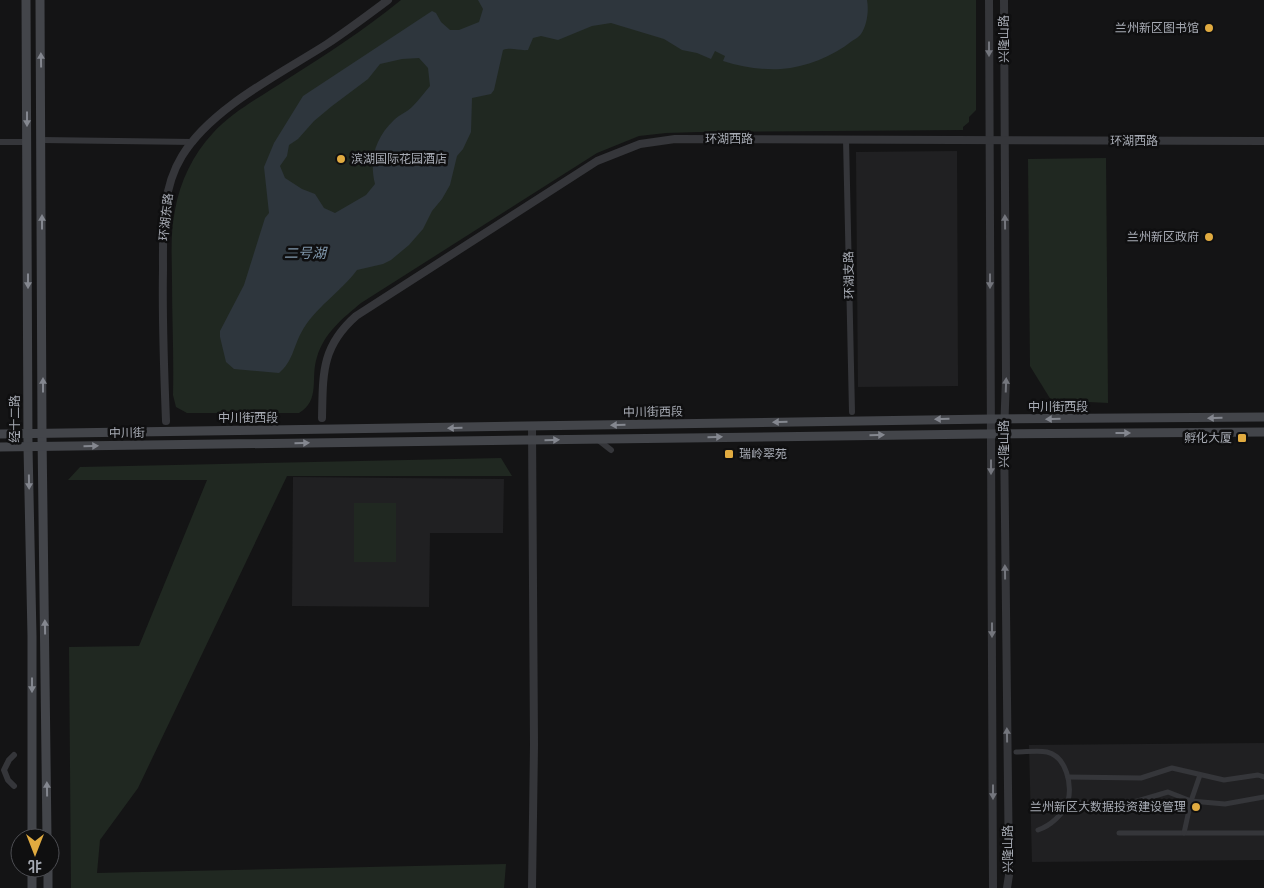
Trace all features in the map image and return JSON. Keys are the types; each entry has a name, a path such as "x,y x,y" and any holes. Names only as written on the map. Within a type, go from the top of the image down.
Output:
{"main road":[{"name":"经十二路","path":"26,0 32,828"},
{"path":"40,0 42,447 47,828"},
{"name":"中川街西段","path":"28,433 991,418 1004,420 1264,417"},
{"path":"1034,419 1030,428 1034,433"},
{"name":"中川街西段","path":"254,444 1034,433 1264,432"},
{"path":"0,434 28,433"},
{"name":"中川街","path":"0,447 254,444"}],"street":[{"name":"环湖东路","path":"166,421 162,292 164,227 166,200 170,183 181,157 206,126 239,100 270,78 328,43 388,0"},
{"name":"兴隆山路","path":"989,0 992,434 992,887"},
{"name":"兴隆山路","path":"1004,0 1006,368 1004,434 1009,875 1007,886"},
{"name":"环湖西路","path":"322,418 326,360 336,337 356,316 597,161 640,144 665,140 846,139 1264,141"},
{"name":"环湖支路","path":"846,139 852,412"},
{"path":"42,140 193,142"},
{"path":"0,142 27,142"},
{"path":"532,426 534,745 532,888"},
{"path":"597,439 611,450"},
{"path":"1016,752 1048,752 1063,764 1068,776 1068,803 1058,818 1045,828 1038,830"},
{"path":"14,755 2,770 14,786"},
{"path":"1068,776 1141,778 1172,768 1224,780 1258,775 1264,777"},
{"path":"1184,833 1191,800 1200,775"},
{"path":"1068,803 1134,802 1168,792 1191,800 1226,804 1264,797"},
{"path":"1119,833 1264,833"},
{"path":"992,887 1007,886"}],"shaded area":[{"path":"401,0 976,0 976,110 969,117 969,122 963,127 963,130 699,132 639,136 597,153 361,303 329,333 320,348 315,365 313,395 306,408 299,413 187,413 176,407 173,395 172,228 177,200 188,169 206,141 229,118 345,42"},
{"path":"957,151 958,386 858,387 856,152"},
{"path":"1106,158 1108,403 1051,400 1030,366 1028,159"},
{"path":"501,458 512,476 287,476 138,788 100,840 97,873 506,864 504,888 71,888 69,647 139,646 207,480 68,480 80,467"},
{"path":"293,477 504,479 503,533 430,533 429,607 292,606"},
{"path":"354,503 396,503 396,562 354,562"},
{"path":"1264,743 1264,860 1032,862 1029,745"}],"water":[{"name":"二号湖","path":"478,0 867,0 868,9 866,22 861,34 844,47 818,60 800,66 781,69 759,68 730,63 723,61 725,56 715,51 711,59 697,53 682,50 664,39 611,23 592,26 558,40 541,36 533,38 528,50 503,50 494,90 491,94 472,98 471,132 463,149 457,156 450,185 432,211 423,229 409,245 391,260 383,264 357,270 306,324 290,359 279,373 234,369 226,362 220,331 244,285 265,218 269,213 264,167 274,143 303,96 432,11 436,13 441,22 450,30 459,30 479,22 483,9","holes":["419,58 428,68 430,86 412,107 387,127 378,142 373,158 375,184 366,195 335,213 324,208 315,194 302,189 285,178 280,166 287,156 289,145 298,139 314,121 368,79 380,64 402,59"]}],"place":[{"name":"兰州新区图书馆","path":"1209,28"},
{"name":"滨湖国际花园酒店","path":"341,159"},
{"name":"兰州新区政府","path":"1209,237"},
{"name":"孵化大厦","path":"1242,438"},
{"name":"瑞岭翠苑","path":"729,454"},
{"name":"兰州新区大数据投资建设管理","path":"1196,807"}]}
